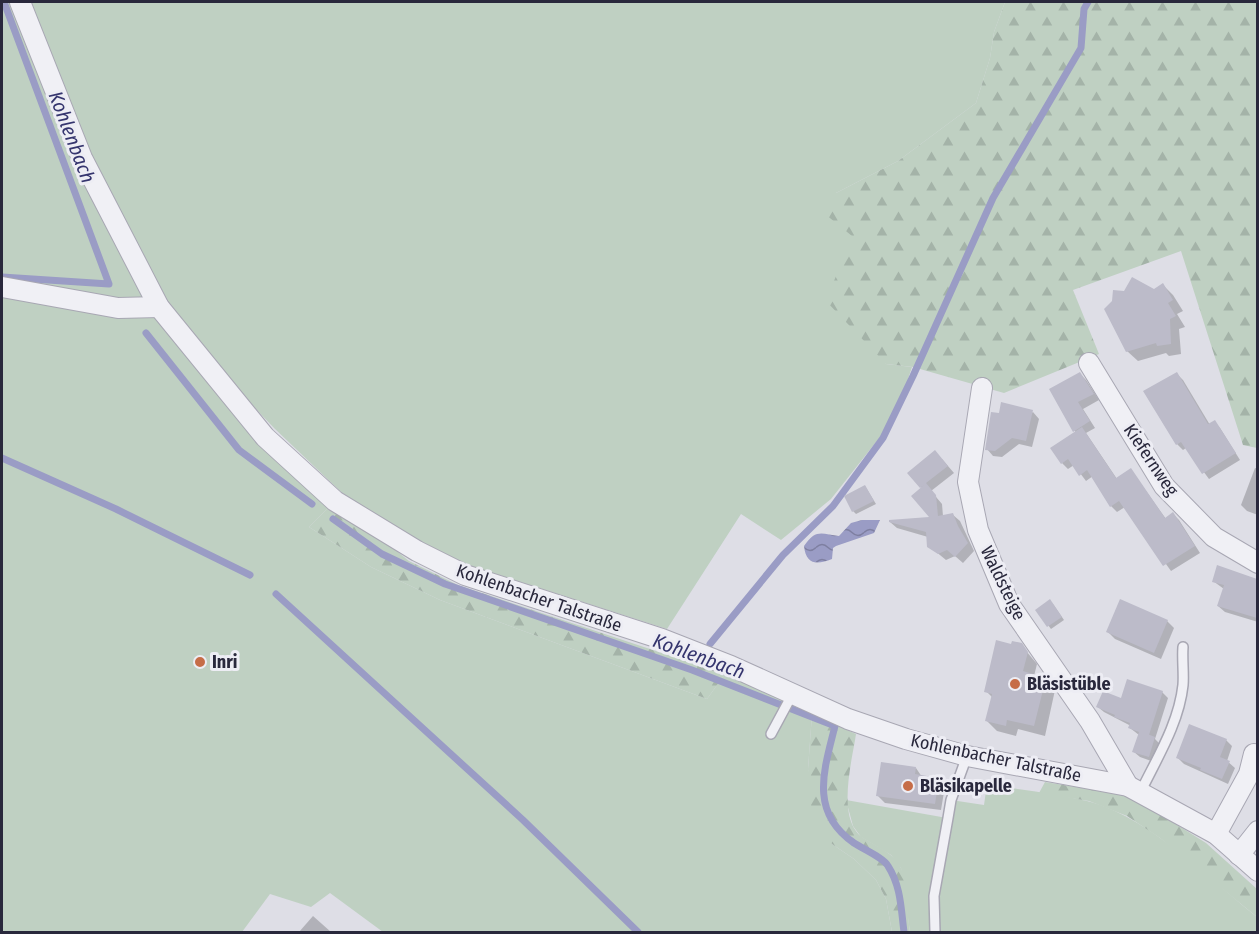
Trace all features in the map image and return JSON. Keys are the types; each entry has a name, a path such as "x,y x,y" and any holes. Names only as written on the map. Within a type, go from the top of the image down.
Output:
{"street":[{"name":"Kohlenbacher Talstraße","path":"20,2 82,158 159,308 265,437 335,501 417,551 465,575 662,639 731,666 790,699 906,740 967,756 1135,788 1216,834 1257,871"},
{"path":"2,287 118,308 159,308"},
{"name":"Kiefernweg","path":"1089,363 1164,486 1214,537 1257,563"},
{"name":"Waldsteige","path":"982,388 968,482 978,530 1009,604 1135,788"},
{"path":"1216,834 1249,774 1254,754"},
{"path":"1239,855 1257,831"}],"lane":[{"path":"1135,788 1172,726 1183,684 1183,647"},
{"path":"771,734 790,699"},
{"path":"935,933 934,896 951,800 967,756"}],"green space":[{"path":"2,2 1005,2 994,32 990,58 976,103 898,161 836,193 852,235 886,364 912,367 895,418 831,499 781,540 741,514 667,629 474,567 422,544 341,492 274,428 168,317 335,501 309,527 371,567 440,600 707,699 725,674 812,714 808,769 832,844 854,859 876,880 886,899 892,932 383,932 330,893 311,907 270,894 242,932 2,932"},
{"path":"1005,2 1257,2 1257,448 1243,445 1181,251 1073,290 1099,354 1004,393 913,367 886,364 826,301 852,236 825,214 836,193 898,161 976,103 990,58 994,32"},
{"path":"335,501 409,561 458,585 725,674 707,699 440,600 371,567 309,527"},
{"path":"812,714 856,734 849,775 850,819 856,831 890,855 901,868 906,889 910,932 892,932 886,899 876,880 854,859 832,844 812,816 808,769"},
{"path":"1045,782 1131,796 1206,843 1257,889 1257,917 1160,838 1127,816 1089,801 1039,793"},
{"path":"987,784 1087,801 1109,808 1132,820 1198,867 1257,917 1257,932 910,932 901,868 891,855 861,837 853,826 846,800 947,818 951,800 984,805"}],"water":[{"path":"862,520 880,520 874,533 833,548 832,559 817,563 807,557 804,546 816,534 839,536 851,523"}],"building":[{"path":"1132,277 1154,289 1163,283 1173,300 1168,303 1176,316 1170,319 1171,344 1157,346 1156,343 1126,352 1104,309 1112,301 1113,290 1124,291"},
{"path":"1080,372 1094,394 1078,402 1090,421 1073,432 1049,389"},
{"path":"1177,372 1208,424 1215,420 1236,453 1202,474 1181,442 1176,445 1143,391"},
{"path":"1001,402 1033,410 1026,441 1012,438 995,451 985,450 991,412 999,413"},
{"path":"1082,427 1116,478 1131,468 1165,518 1173,512 1195,546 1163,566 1119,501 1110,507 1087,470 1079,476 1068,459 1061,464 1050,448"},
{"path":"935,450 948,466 926,483 936,495 938,516 953,513 968,543 955,557 947,550 938,554 927,547 926,532 889,522 889,520 929,517 911,496 924,485 920,488 907,473"},
{"path":"865,485 874,501 852,512 844,496"},
{"path":"1217,565 1257,579 1257,618 1217,606 1224,585 1212,582"},
{"path":"1050,599 1062,617 1047,627 1035,610"},
{"path":"1120,599 1168,620 1154,653 1106,632"},
{"name":"Bläsistüble","path":"996,640 1011,644 1012,641 1022,643 1028,652 1023,671 1046,678 1034,726 1007,720 1006,726 985,721 992,694 984,692"},
{"path":"1127,679 1163,691 1149,735 1155,737 1149,757 1132,752 1139,732 1128,728 1130,723 1096,707 1103,691 1121,698"},
{"path":"1189,724 1227,739 1220,757 1230,761 1222,779 1176,758"},
{"name":"Bläsikapelle","path":"881,762 916,767 915,774 939,778 935,804 876,796"}],"waterway":[{"name":"Kohlenbach","path":"2,277 109,284 4,2"},
{"path":"710,644 783,555 833,506 883,438 993,198 1081,48 1084,9 1088,2"},
{"name":"Kohlenbach","path":"146,333 239,450 312,504"},
{"path":"2,458 116,509 250,575"},
{"name":"Kohlenbach","path":"333,519 382,554 445,584 692,670 835,726 824,774 825,804 840,831 888,866 898,890 904,932"},
{"path":"276,594 523,820 638,932"}],"place":[{"name":"Inri","path":"200,662"},
{"name":"Bläsistüble","path":"1015,684"},
{"name":"Bläsikapelle","path":"908,786"}]}
